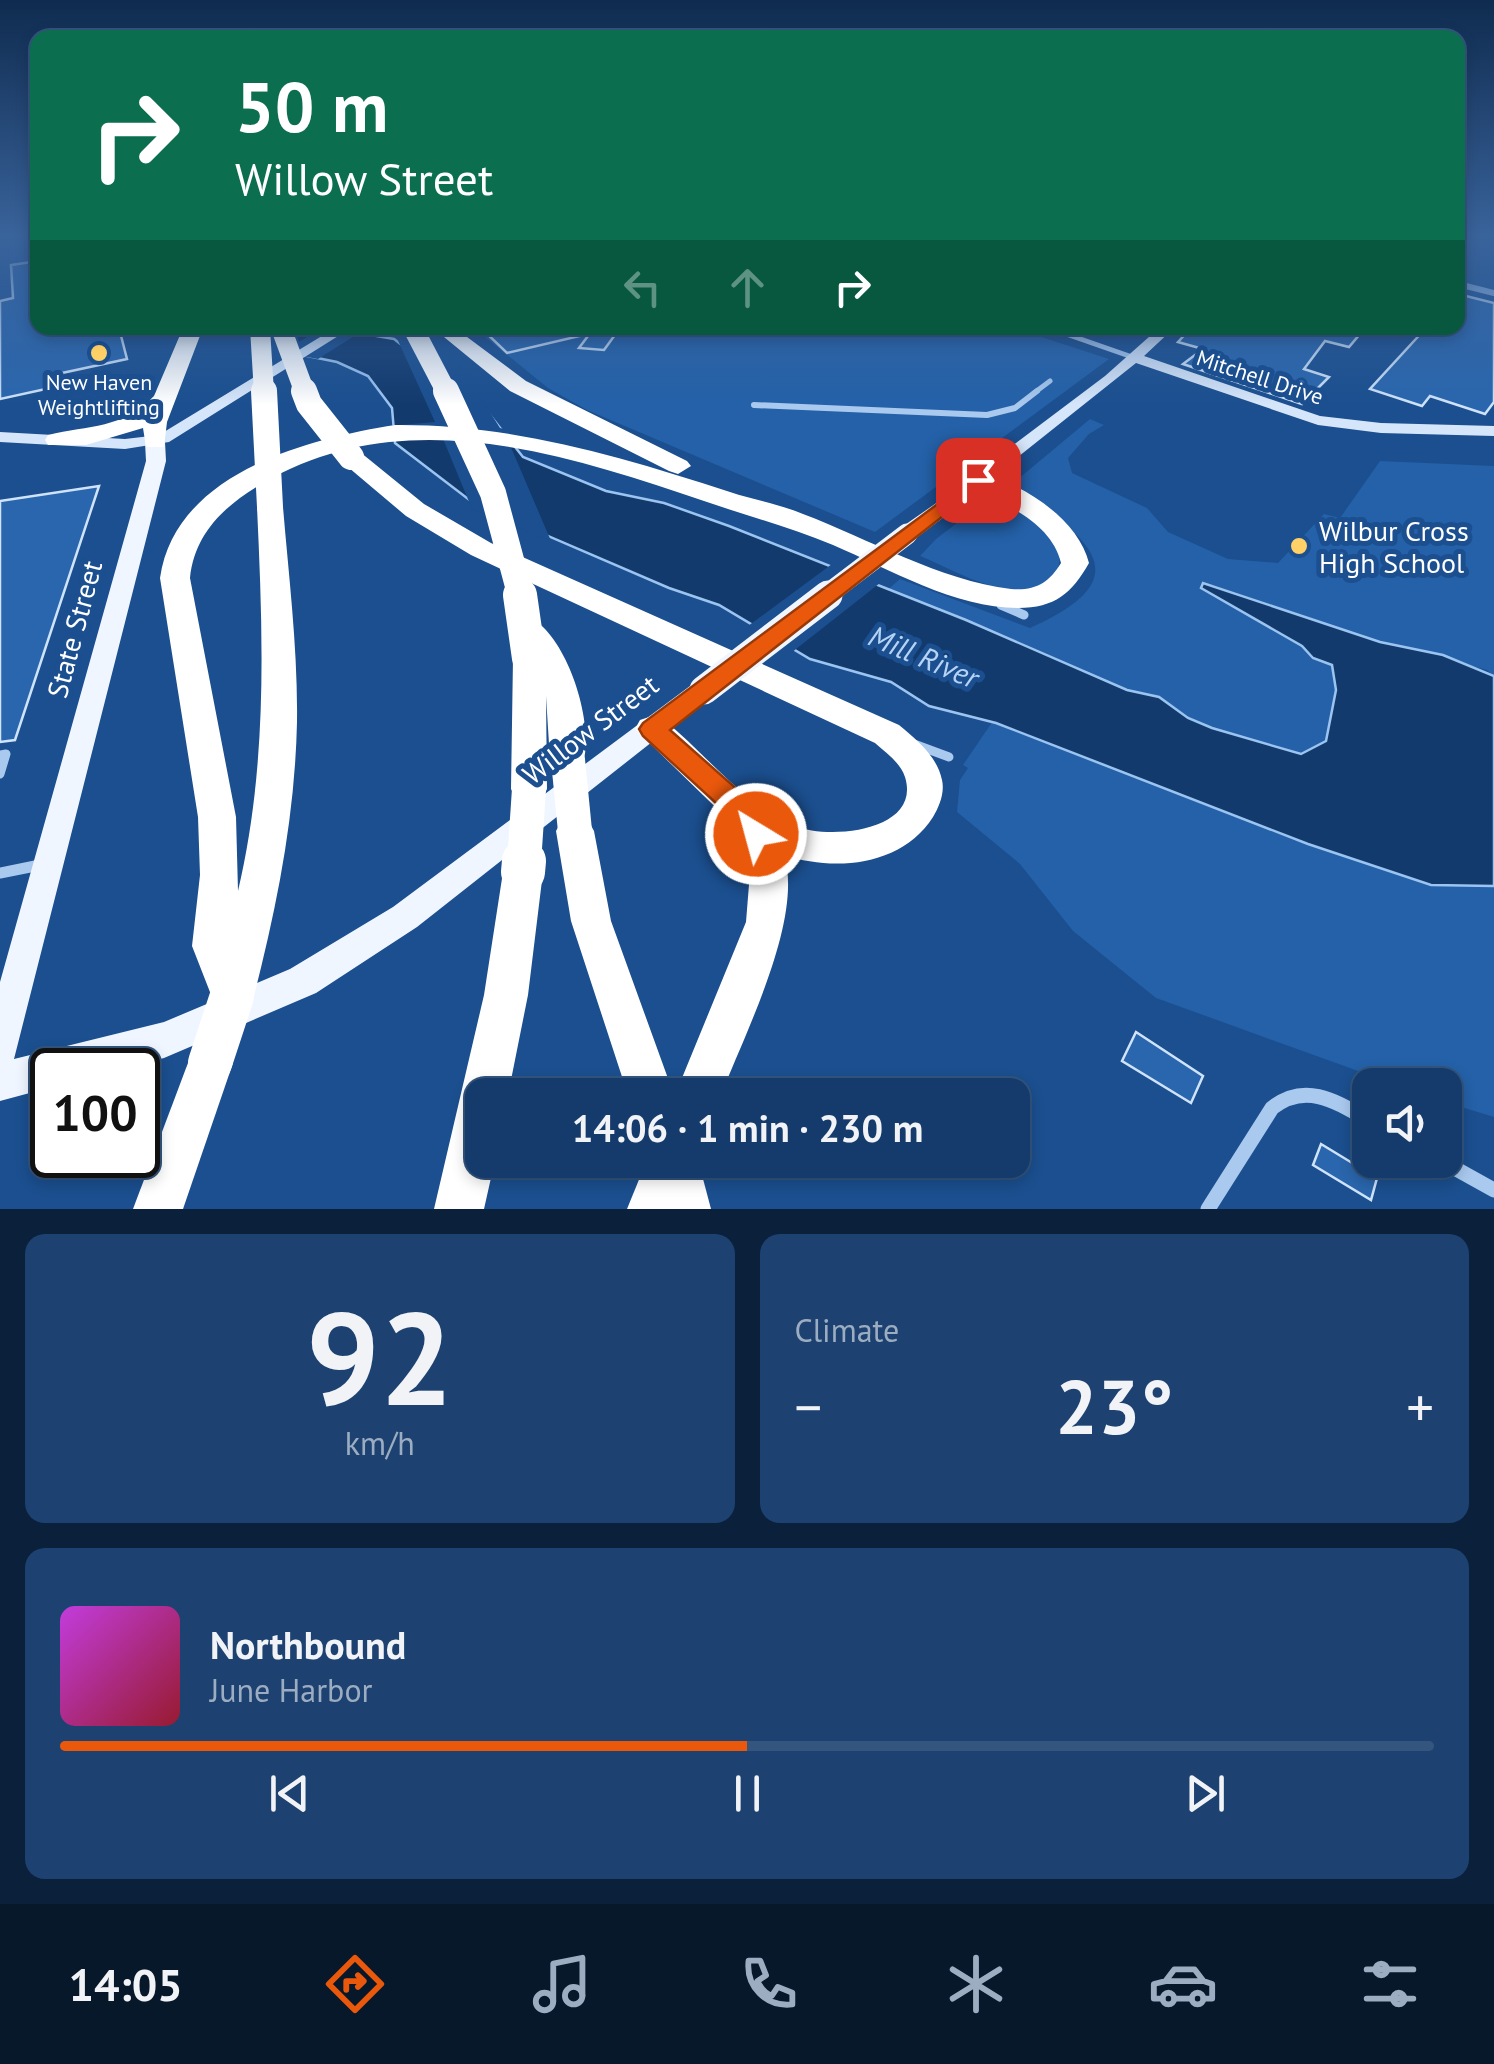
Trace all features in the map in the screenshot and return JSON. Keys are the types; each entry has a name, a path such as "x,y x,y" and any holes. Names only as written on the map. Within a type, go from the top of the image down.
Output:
{"highway":[{"path":"155,442 155,422 191,335"},
{"path":"158,1209 210,1063 264,861 278,755 279,667 260,335"},
{"path":"284,335 309,404 351,456 415,510 480,550 895,739 920,769 924,789 910,822 890,839 864,849 836,851 792,842 755,822 652,729"},
{"path":"416,335 492,490 509,541 534,645 523,872 489,1078"},
{"path":"452,335 499,374 538,398 636,448 758,499 780,514"},
{"path":"56,440 125,427 150,414 164,399"},
{"path":"231,981 213,946 220,875 216,817 177,590 176,562 189,535 206,514 247,481 304,452 375,434 458,430 539,445 780,514 976,593 1008,599 1043,595 1067,579 1074,563 1072,549 1053,526 978,480"},
{"path":"534,645 561,682 575,831 591,921 645,1078"},
{"path":"705,1078 757,952 769,911 770,872 755,822"},
{"path":"459,1209 466,1178"}],"main road":[{"path":"0,437 155,442 188,426 332,335"},
{"name":"Willow Street","path":"0,1082 164,1040 248,1008 303,981 404,918 978,480 1160,335"},
{"name":"Mitchell Drive","path":"1135,358 1318,420 1381,428 1494,431"},
{"name":"State Street","path":"0,1048 156,462 155,442"}],"street":[{"path":"1208,1209 1272,1108 1294,1092 1321,1096 1352,1112"},
{"path":"1462,1172 1494,1190"}],"lane":[{"path":"1069,335 1135,358"},
{"path":"754,405 988,416 1015,408 1050,382"},
{"path":"976,593 1024,615"},
{"path":"895,739 949,756"},
{"path":"0,756 6,754 0,774"},
{"path":"0,872 48,864"}],"shaded area":[{"path":"483,335 1035,335 1109,359 875,532 587,410 548,388"},
{"path":"1090,419 1104,425 1089,434 1068,458 1072,473 1147,508 1168,532 1228,559 1278,563 1324,514 1340,518 1380,461 1494,466 1494,676 1487,670 1380,642 1213,585 1201,587 1302,646 1313,658 1332,665 1336,690 1326,741 1301,754 1212,728 1188,718 1159,697 1127,690 966,620 886,591 900,579 1030,628 1067,609 1088,590 1095,572 1092,555 1060,521 1011,485"},
{"path":"991,497 1023,513 1050,536 1059,557 1048,581 1028,589 1004,589 920,556"},
{"path":"1001,709 1494,854 1494,1117 1462,1107 1462,1068 1352,1069 1156,998 1073,931 1020,864 957,812 960,780 968,768 963,765"}],"water":[{"name":"Mill River","path":"252,335 371,335 394,339 486,410 523,457 606,491 664,503 729,526 966,620 1127,690 1159,697 1188,718 1212,728 1301,754 1326,741 1336,690 1332,665 1313,658 1302,646 1201,588 1203,583 1380,642 1443,655 1494,676 1494,886 1431,885 1308,844 996,723 929,706 891,682 810,659 719,605 669,588 476,505 395,443 392,408 368,376 337,362 278,350"}],"pier":[{"path":"237,335 297,335 299,342 310,335 356,335 318,359 250,356"},
{"path":"395,335 412,344 444,346 457,360 500,428 508,430 522,447 510,445 551,541 472,509 441,434 389,437 388,426 435,422"},
{"path":"832,564 880,583 791,653 748,626"}],"building":[{"path":"13,292 30,292 30,335 121,335 127,359 62,373 64,385 0,399 0,301 13,298"},
{"path":"1465,296 1494,303 1494,402 1485,414 1430,396 1422,406 1370,389 1420,335 1465,335"},
{"path":"488,335 584,335 507,353"},
{"path":"589,335 615,335 604,350 579,348"},
{"path":"1184,335 1359,335 1349,347 1325,341 1304,369 1329,377 1302,404 1183,364 1203,349 1178,342"},
{"path":"99,486 15,740 0,742 0,501"},
{"path":"1136,1032 1203,1076 1191,1103 1122,1061"},
{"path":"1321,1144 1352,1163 1352,1178 1377,1178 1371,1200 1313,1165"}],"place":[{"name":"New Haven Weightlifting","path":"99,353"},
{"name":"Wilbur Cross High School","path":"1299,546"}],"route":[{"path":"756,834 755,822 652,729 978,480"}]}
